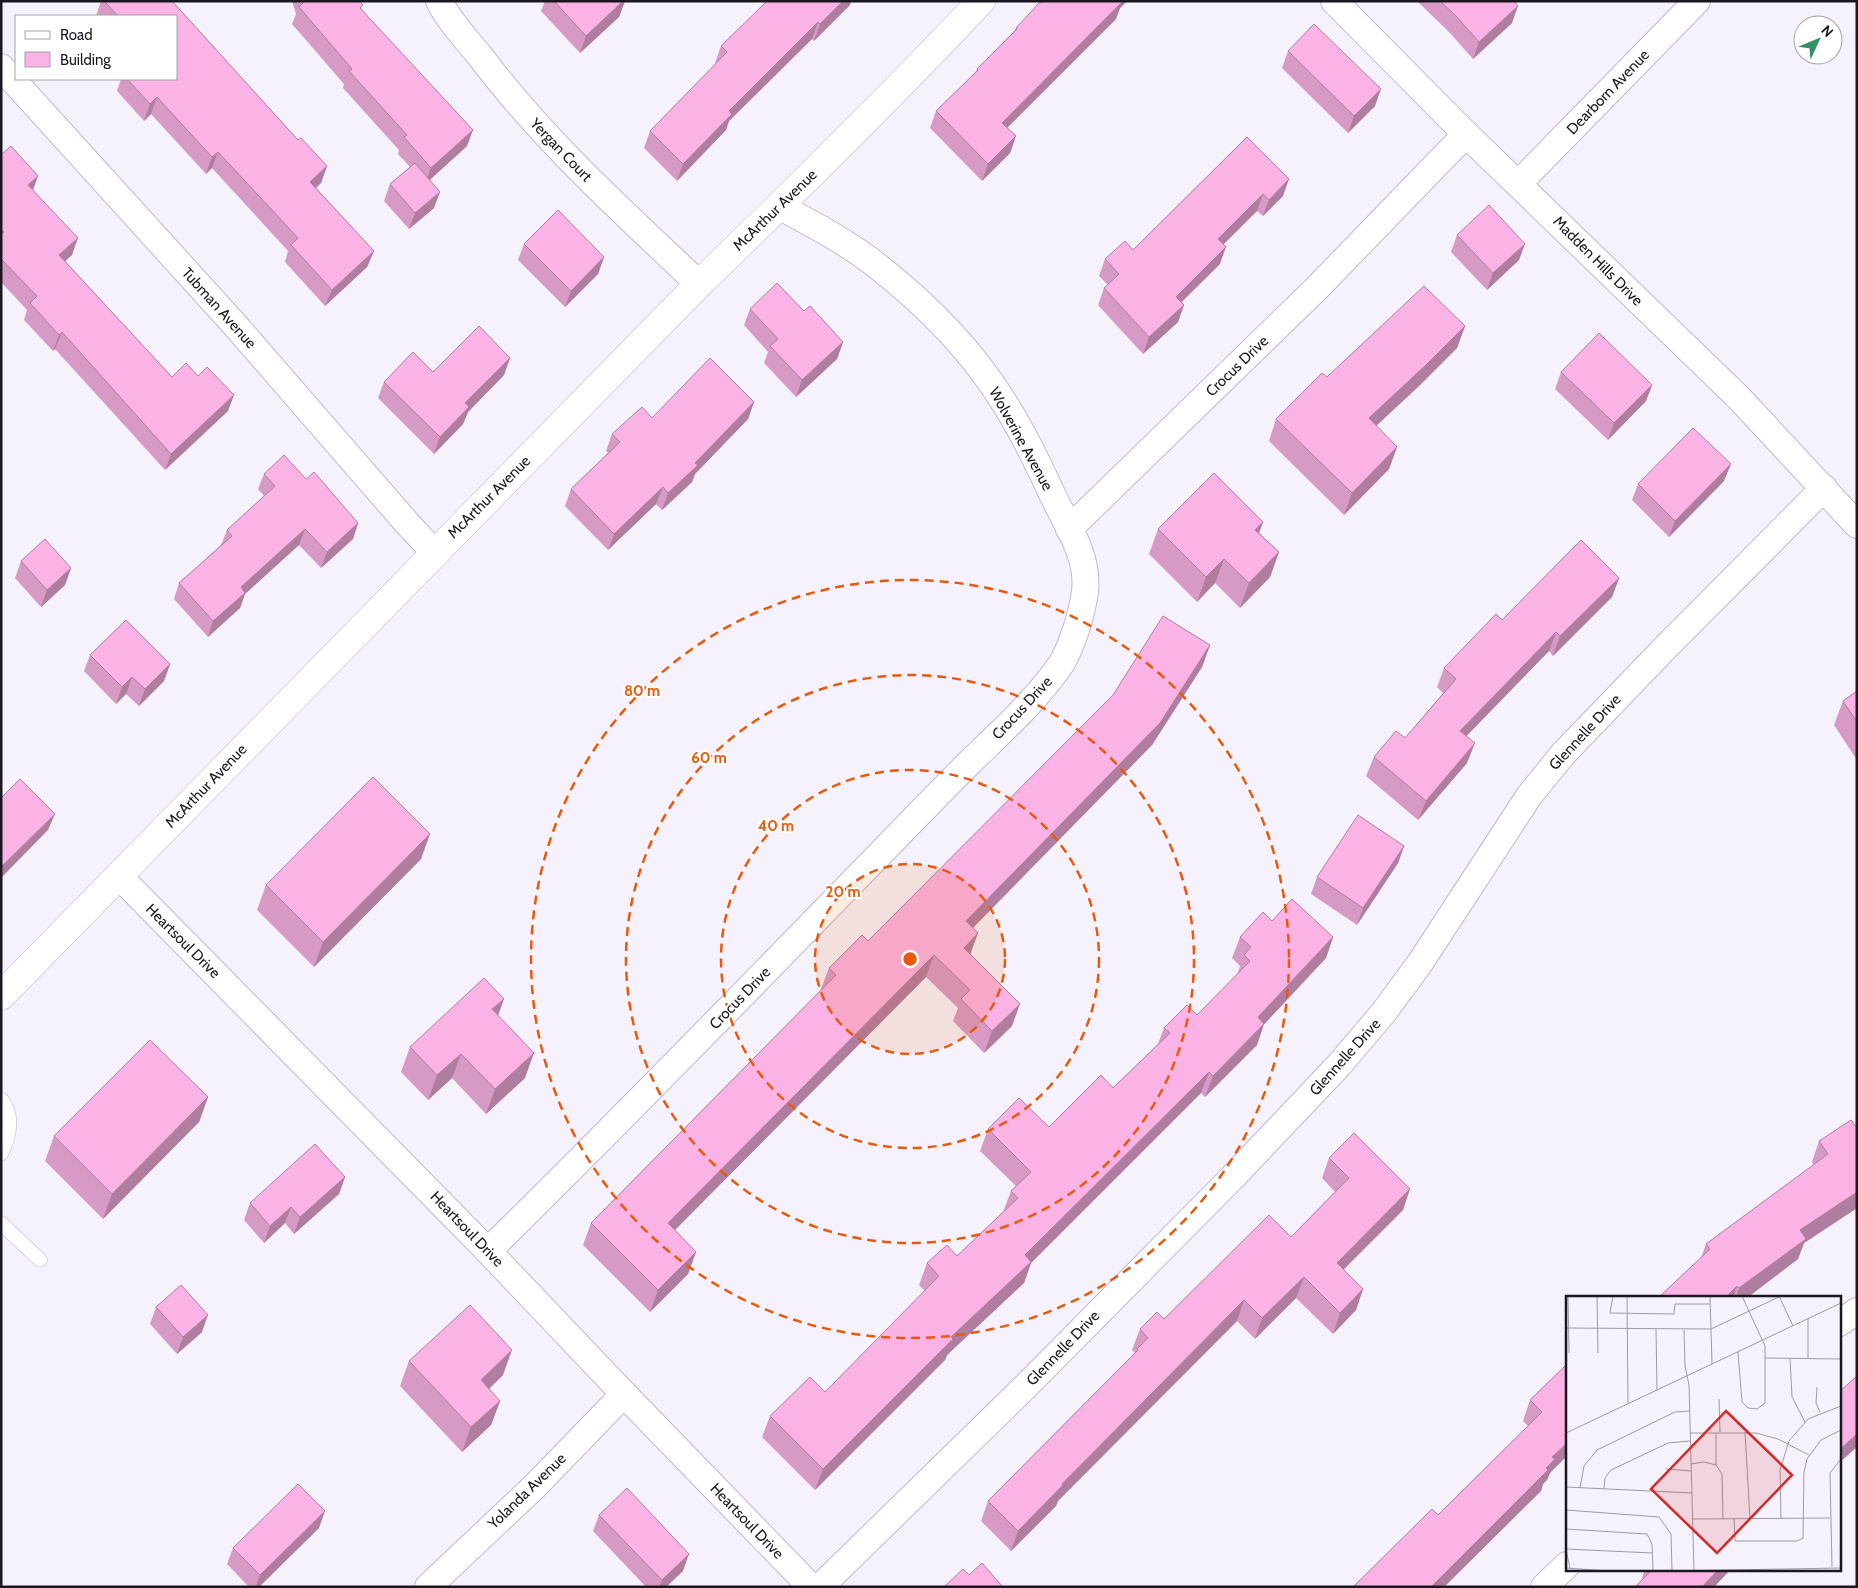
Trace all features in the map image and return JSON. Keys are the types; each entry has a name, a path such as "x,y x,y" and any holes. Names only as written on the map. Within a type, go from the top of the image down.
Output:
{"street":[{"name":"Yergan Court","path":"439,1 502,86 539,129 579,170 699,284"},
{"name":"McArthur Avenue","path":"1,996 434,552 699,284 915,72 981,1"},
{"name":"Madden Hills Drive","path":"1334,1 1466,134 1519,183 1739,398 1857,525"},
{"name":"Dearborn Avenue","path":"1519,183 1692,3"},
{"name":"Tubman Avenue","path":"1,67 228,318 434,552"},
{"name":"Crocus Drive","path":"488,1251 608,1134 947,784 1029,704 1060,666 1079,622 1086,587 1080,552 1069,529 1318,288 1466,134"},
{"name":"Wolverine Avenue","path":"780,206 829,234 874,264 929,310 955,337 985,374 1005,403 1030,448 1069,529"},
{"name":"Glennelle Drive","path":"820,1587 1034,1378 1231,1179 1339,1065 1384,1012 1420,963 1529,796 1563,754 1824,488"},
{"name":"Heartsoul Drive","path":"119,876 488,1251 811,1587"},
{"path":"1840,1323 1857,1311"},
{"name":"Yolanda Avenue","path":"428,1587 535,1486 624,1394"},
{"path":"1544,1587 1566,1566"}],"lane":[{"path":"1,1099 7,1106 11,1122 1,1154"},
{"path":"1,1223 40,1260"}],"building":[{"path":"104,1 172,1 298,140 301,138 327,166 310,182 374,251 332,290 291,245 298,238 218,152 212,157 157,97 150,104 128,80 178,80 178,15 117,15"},
{"path":"304,1 360,1 363,5 360,8 473,130 431,168 404,137 407,135 349,71 352,69 299,7"},
{"path":"554,1 623,1 586,36"},
{"path":"767,1 843,1 820,24 818,22 729,111 732,114 683,164 650,131 727,52 721,46"},
{"path":"1043,1 1122,2 1002,123 1016,136 988,164 936,111 978,70"},
{"path":"1440,1 1514,1 1518,6 1479,42"},
{"path":"1314,24 1381,89 1354,116 1288,51"},
{"path":"1247,137 1289,179 1269,200 1263,194 1218,239 1226,247 1176,297 1184,305 1149,337 1104,288 1119,274 1105,259 1125,241 1133,250"},
{"path":"11,146 38,176 28,185 78,238 59,255 172,377 186,363 198,376 207,367 234,395 171,454 62,332 59,335 30,303 37,296 1,259 1,235 4,232 1,229 1,155"},
{"path":"415,163 440,192 415,213 390,184"},
{"path":"1489,205 1525,244 1493,273 1457,235"},
{"path":"558,210 604,257 571,291 524,244"},
{"path":"777,283 804,311 810,306 843,342 802,380 770,346 778,339 750,309"},
{"path":"1424,286 1465,326 1369,418 1397,447 1352,493 1276,419 1322,373 1327,377"},
{"path":"479,326 510,358 465,403 469,407 440,437 384,382 413,352 433,372"},
{"path":"1599,333 1652,385 1614,423 1561,372"},
{"path":"710,358 754,402 695,463 698,465 668,493 663,487 614,534 571,489 620,442 612,434 642,407 652,418"},
{"path":"1693,428 1731,464 1675,521 1638,484"},
{"path":"284,455 306,479 314,472 358,523 327,552 305,529 241,587 245,593 213,621 179,583 232,536 227,530 275,486 264,474"},
{"path":"1214,473 1263,522 1255,530 1279,552 1249,583 1224,559 1206,577 1158,529"},
{"path":"45,539 71,568 47,590 21,561"},
{"path":"1581,540 1619,578 1560,636 1556,632 1460,731 1475,743 1426,801 1374,757 1396,731 1405,738 1456,679 1444,668 1496,614 1502,620"},
{"path":"1163,616 1210,645 1160,723 966,921 978,933 964,948 1020,1004 992,1031 961,999 970,990 934,955 668,1223 696,1252 658,1290 591,1223 836,975 829,968 862,935 868,941 1113,695"},
{"path":"126,620 170,664 145,689 132,677 122,687 90,655"},
{"path":"1857,691 1857,722 1843,701"},
{"path":"373,777 430,834 323,942 266,885"},
{"path":"20,779 55,814 1,867 1,798"},
{"path":"1358,815 1404,846 1363,908 1317,877"},
{"path":"1292,899 1333,937 1258,1017 1264,1024 1213,1076 1209,1072 1025,1255 1031,1262 951,1337 953,1339 823,1469 770,1416 810,1377 825,1392 939,1276 927,1263 947,1245 957,1256 1018,1198 1011,1191 1031,1172 988,1129 1019,1098 1049,1127 1101,1075 1113,1088 1170,1033 1164,1028 1187,1005 1197,1015 1250,961 1244,955 1251,947 1240,937 1263,912 1272,921"},
{"path":"484,978 504,999 492,1009 534,1053 495,1089 461,1054 437,1075 410,1047"},
{"path":"150,1040 208,1097 112,1194 54,1136"},
{"path":"1851,1120 1857,1128 1857,1192 1800,1230 1806,1239 1739,1288 1737,1286 1727,1296 1660,1296 1710,1249 1706,1244 1828,1154 1819,1141"},
{"path":"1354,1133 1410,1189 1337,1263 1363,1289 1340,1313 1304,1277 1262,1318 1244,1300 1018,1531 988,1501 1138,1350 1148,1338 1140,1329 1157,1312 1164,1319 1269,1215 1291,1237 1349,1178 1329,1158"},
{"path":"315,1144 345,1177 300,1217 291,1207 270,1226 250,1203"},
{"path":"181,1285 208,1315 183,1337 156,1307"},
{"path":"470,1305 512,1350 481,1380 500,1401 471,1427 409,1361"},
{"path":"1566,1365 1566,1444 1552,1457 1555,1459 1546,1468 1548,1470 1431,1587 1353,1587 1432,1509 1438,1515 1542,1412 1530,1400"},
{"path":"1857,1376 1857,1434 1840,1449 1840,1391"},
{"path":"298,1484 325,1511 260,1575 233,1548"},
{"path":"627,1488 689,1554 662,1580 599,1515"},
{"path":"982,1563 1001,1587 944,1587 963,1569 969,1575"},
{"path":"1652,1570 1718,1570 1702,1587 1635,1587"}]}
